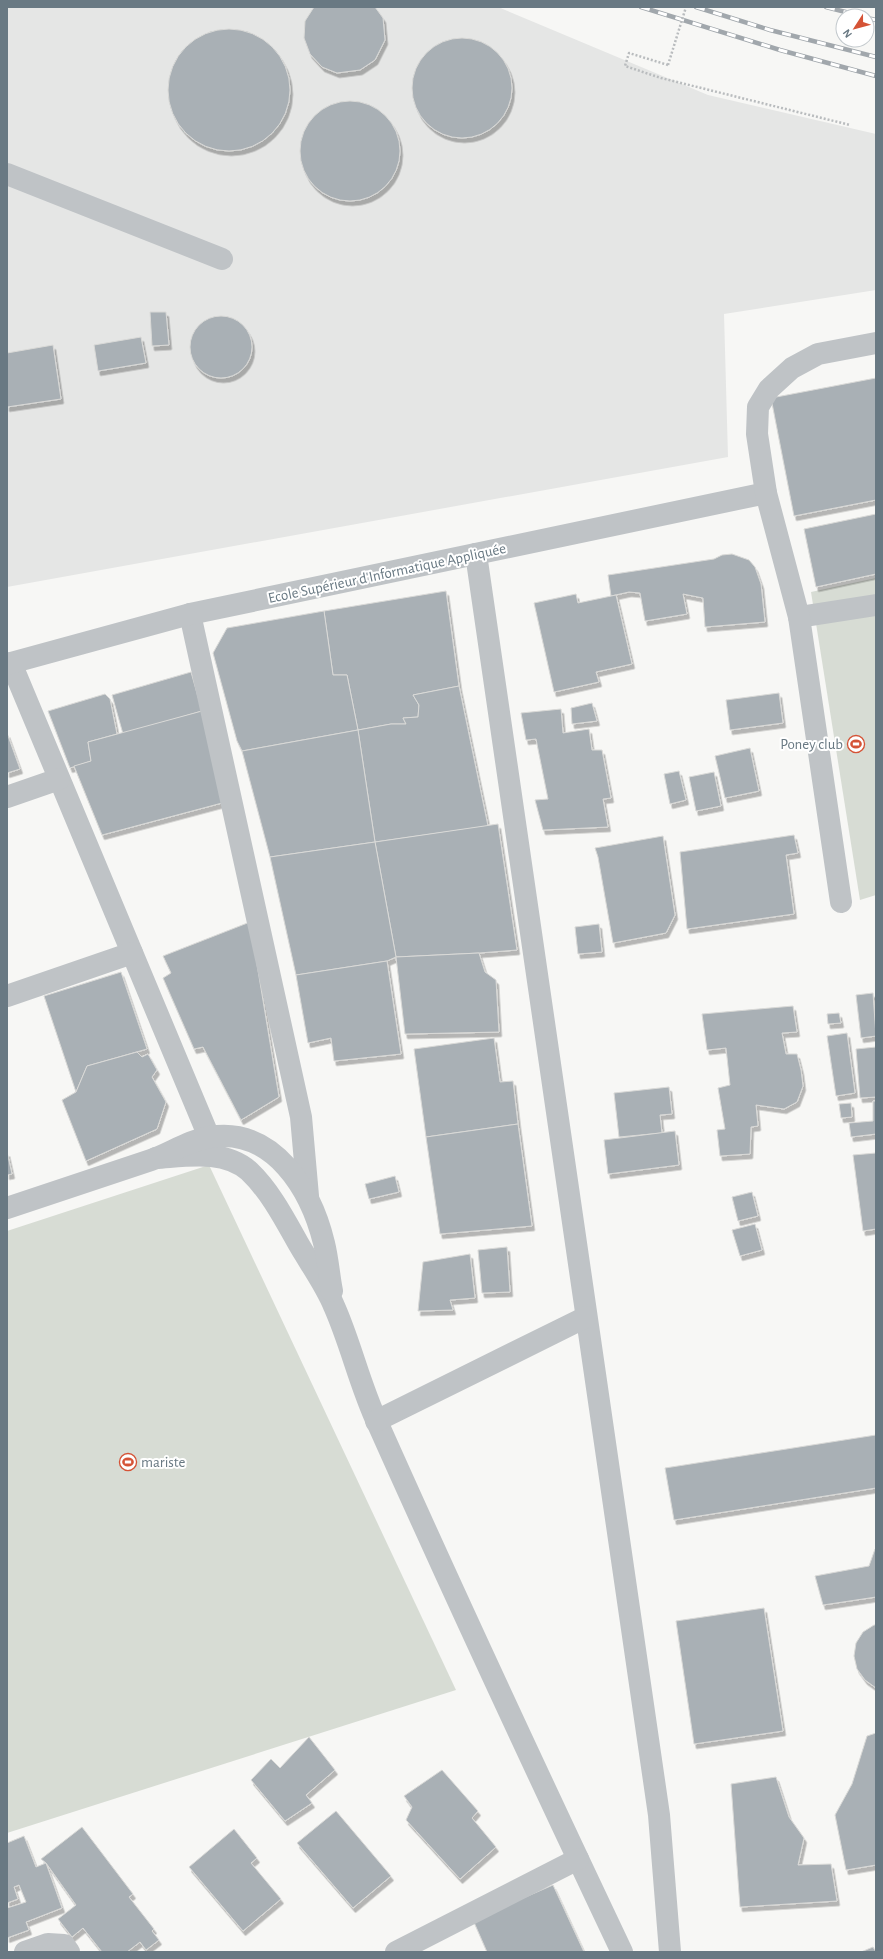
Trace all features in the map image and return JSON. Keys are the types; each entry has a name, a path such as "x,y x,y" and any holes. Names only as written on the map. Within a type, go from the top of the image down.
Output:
{"street":[{"path":"7,174 222,259"},
{"path":"841,902 799,617 766,494 757,434 758,407 769,389 792,368 818,354 876,344"},
{"name":"Ecole Supérieur d'Informatique Appliquée","path":"9,663 190,614 766,494"},
{"path":"476,554 659,1815 670,1952"},
{"path":"799,617 876,605"},
{"path":"190,614 301,1117 308,1196 324,1244 334,1304 376,1421 622,1952"},
{"path":"9,663 209,1137"},
{"path":"7,797 59,779"},
{"path":"7,996 132,953"},
{"path":"7,1208 156,1158 193,1141 209,1137 222,1136 236,1137 251,1141 278,1157 292,1173 308,1196"},
{"path":"156,1158 190,1156 228,1158 239,1163 249,1171 273,1199 334,1304"},
{"path":"376,1421 586,1317"},
{"path":"396,1952 578,1859"},
{"path":"25,1952 48,1944 64,1945 69,1952"}],"path":[{"path":"686,7 668,65 629,53 625,66 661,78 850,125"}],"shaded area":[{"path":"7,7 498,7 708,95 876,134 876,290 724,314 728,457 7,587"},
{"name":"Poney club","path":"876,578 876,895 860,900 811,592"},
{"path":"209,1165 456,1690 7,1833 7,1231"}],"building":[{"path":"314,7 375,7 383,18 385,40 375,60 360,70 337,73 322,67 310,54 304,38 305,21"},
{"path":"229,29 252,34 272,47 285,67 290,90 285,113 272,133 252,146 229,151 206,146 186,133 173,113 168,90 173,67 186,47 206,34"},
{"path":"462,38 472,39 490,46 504,60 511,78 511,98 504,116 490,130 472,137 462,138 452,137 434,130 420,116 413,98 412,88 413,78 420,60 434,46 452,39"},
{"path":"350,101 360,102 378,109 392,123 399,141 399,161 392,179 378,193 360,200 350,201 340,200 322,193 308,179 301,161 300,151 301,141 308,123 322,109 340,102"},
{"path":"150,312 166,312 169,345 152,346"},
{"path":"221,316 233,318 243,325 250,335 252,347 250,359 243,369 233,376 221,378 209,376 199,369 192,359 190,347 192,335 199,325 209,318"},
{"path":"141,337 146,363 98,371 94,345"},
{"path":"53,345 61,399 7,407 7,353"},
{"path":"876,378 876,500 794,516 771,398"},
{"path":"876,514 876,574 816,587 804,529"},
{"path":"732,554 749,560 755,567 761,584 765,622 705,627 703,598 683,594 687,614 645,621 640,593 629,592 611,596 608,575 714,559 722,555"},
{"path":"446,591 459,686 413,695 419,705 418,717 403,718 406,724 391,724 358,730 347,675 333,675 324,611"},
{"path":"576,594 578,603 616,595 632,664 596,672 599,682 554,692 534,603"},
{"path":"324,611 333,675 347,675 358,730 242,751 237,741 213,653 227,628"},
{"path":"191,672 202,711 123,734 112,695"},
{"path":"459,686 488,826 375,842 358,730 391,724 406,724 403,718 418,717 419,705 413,695"},
{"path":"779,693 783,723 730,730 726,700"},
{"path":"105,694 110,699 117,734 88,742 91,761 70,768 48,711"},
{"path":"592,703 597,721 572,724 571,708"},
{"path":"561,709 563,733 589,729 592,750 602,750 611,798 603,799 608,827 543,830 535,800 548,799 536,739 526,740 521,713"},
{"path":"202,711 222,803 102,835 74,766 91,761 88,742"},
{"path":"358,730 375,842 270,857 242,751"},
{"path":"7,733 20,769 7,773"},
{"path":"750,748 759,791 725,798 715,756"},
{"path":"679,771 686,800 670,804 664,774"},
{"path":"714,772 721,806 696,811 689,777"},
{"path":"498,824 517,950 396,957 375,842"},
{"path":"794,835 798,853 786,855 794,914 687,929 680,852"},
{"path":"663,836 675,915 666,933 613,943 598,857 595,848"},
{"path":"375,842 396,957 387,961 296,975 270,857"},
{"path":"250,922 279,1097 241,1120 203,1047 194,1049 163,978 171,973 163,956"},
{"path":"599,924 602,952 578,954 575,927"},
{"path":"479,953 485,972 496,980 499,1032 405,1034 396,957"},
{"path":"387,961 401,1054 334,1061 331,1038 308,1043 296,975"},
{"path":"121,972 147,1049 87,1066 76,1092 44,996"},
{"path":"873,993 876,1036 861,1038 856,995"},
{"path":"793,1006 797,1032 782,1033 786,1054 797,1054 801,1070 803,1086 797,1102 784,1109 756,1105 758,1126 751,1127 750,1154 720,1156 717,1130 725,1129 718,1088 730,1085 726,1048 707,1050 702,1014"},
{"path":"839,1013 841,1023 828,1024 827,1014"},
{"path":"847,1033 855,1093 836,1096 827,1036"},
{"path":"494,1038 500,1082 513,1081 518,1124 426,1137 414,1049"},
{"path":"876,1047 876,1097 860,1098 856,1049"},
{"path":"137,1052 142,1057 148,1054 157,1070 152,1077 166,1102 157,1129 86,1161 62,1100 76,1092 87,1066"},
{"path":"669,1087 672,1114 660,1115 662,1133 619,1137 614,1093"},
{"path":"873,1101 876,1101 876,1134 851,1137 849,1123 873,1121"},
{"path":"851,1103 852,1117 841,1118 839,1104"},
{"path":"518,1124 532,1226 440,1234 426,1137"},
{"path":"675,1131 679,1165 608,1174 604,1140"},
{"path":"7,1152 12,1174 7,1175"},
{"path":"876,1153 876,1229 863,1231 853,1155"},
{"path":"395,1176 399,1192 369,1199 365,1184"},
{"path":"752,1192 758,1216 738,1221 732,1197"},
{"path":"755,1224 762,1250 740,1256 732,1230"},
{"path":"507,1247 510,1292 482,1293 478,1250"},
{"path":"470,1254 475,1298 450,1300 453,1310 418,1311 423,1262"},
{"path":"876,1435 876,1488 674,1520 665,1468"},
{"path":"875,1549 876,1597 823,1605 815,1576 869,1566"},
{"path":"764,1608 783,1731 694,1744 676,1621"},
{"path":"876,1625 876,1688 865,1680 857,1669 854,1656 856,1643 863,1632"},
{"path":"876,1733 876,1865 846,1870 835,1815 852,1784 867,1736"},
{"path":"309,1737 335,1770 306,1795 312,1803 285,1821 251,1780 271,1759 280,1768"},
{"path":"442,1770 478,1811 472,1818 496,1847 460,1879 406,1820 412,1807 404,1796"},
{"path":"776,1777 789,1817 804,1838 798,1865 831,1864 837,1901 740,1907 731,1784"},
{"path":"336,1811 391,1876 353,1908 297,1843"},
{"path":"82,1827 133,1894 129,1897 154,1929 152,1931 159,1940 146,1950 140,1942 127,1952 102,1952 83,1928 72,1937 58,1919 76,1905 46,1863 41,1859"},
{"path":"234,1829 257,1858 251,1863 281,1899 243,1931 189,1867"},
{"path":"24,1836 36,1867 46,1863 62,1908 26,1922 29,1930 7,1938 7,1908 26,1902 19,1885 14,1887 18,1899 7,1903 7,1843"},
{"path":"553,1885 584,1952 487,1952 473,1920"},
{"path":"873,1947 876,1952 861,1952"}],"railway":[{"path":"641,7 780,50 876,76"},
{"path":"696,7 770,30 876,57"},
{"path":"826,7 835,9"}],"place":[{"name":"Poney club","path":"856,744"},
{"name":"mariste","path":"128,1462"}]}
